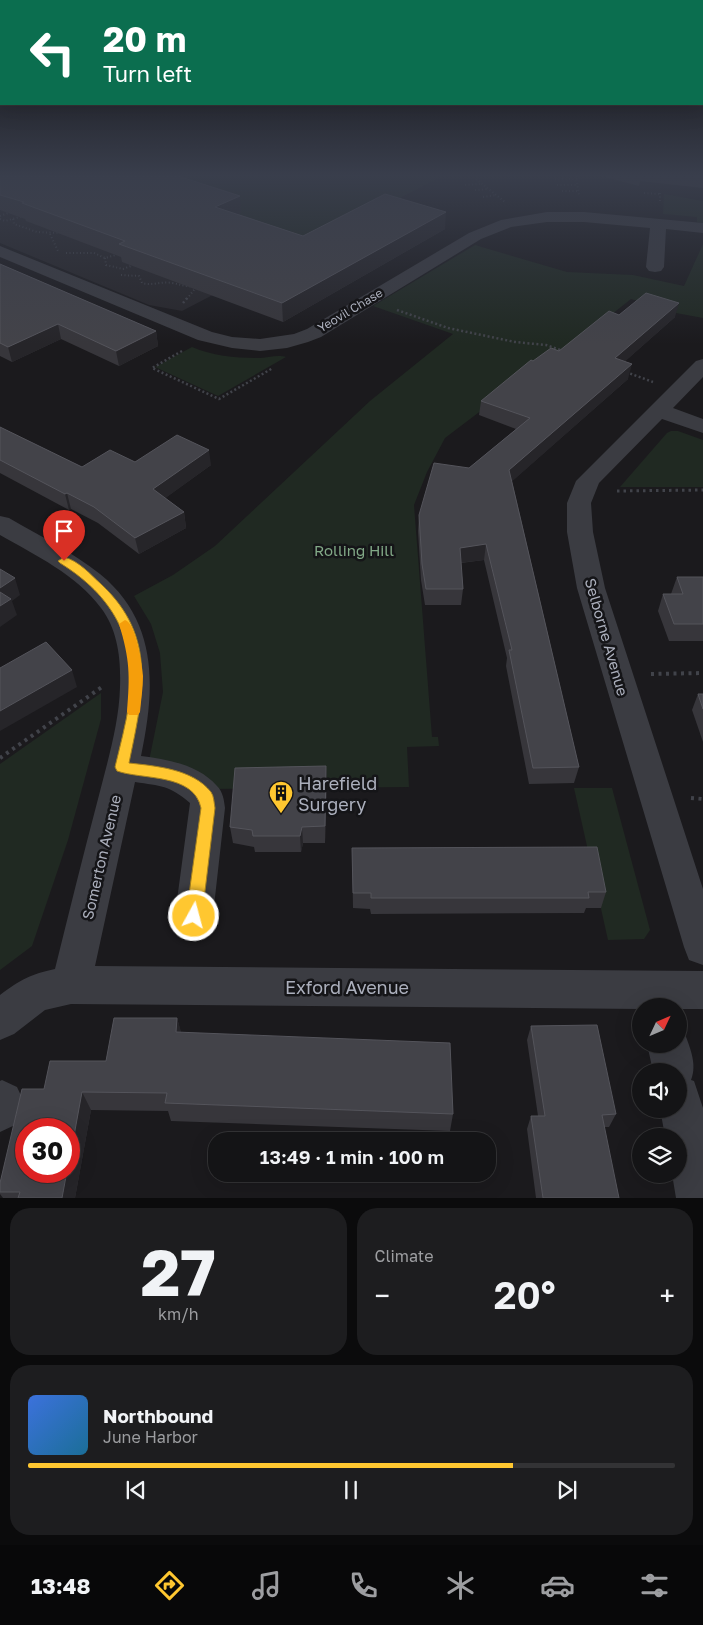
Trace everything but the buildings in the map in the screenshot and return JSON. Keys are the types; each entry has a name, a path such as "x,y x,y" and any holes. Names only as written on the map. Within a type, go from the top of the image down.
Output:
{"street":[{"name":"Yeovil Chase","path":"0,251 205,336 224,342 249,345 287,342 314,333 484,232"},
{"path":"654,267 657,232"},
{"name":"Selborne Avenue","path":"703,365 588,482 579,503 580,532 591,588 703,947"},
{"path":"658,410 703,426"},
{"name":"Somerton Avenue","path":"0,524 81,572 108,597 120,613 128,631 135,663 135,702 122,767 71,985"},
{"path":"122,767 160,772 186,780 206,796 208,808 194,916"},
{"name":"Exford Avenue","path":"0,1020 36,992 71,985 659,998 703,990"},
{"path":"683,1118 699,1198"}],"path":[{"path":"39,232 50,234 66,232"},
{"path":"50,234 60,253 94,252 105,258 116,255"},
{"path":"87,252 93,246"},
{"path":"103,269 106,265 105,258"},
{"path":"106,265 123,269 131,266"},
{"path":"119,275 139,276 142,283 146,284 173,283 183,288 197,286 180,306 160,318"},
{"path":"368,300 448,328 515,342 546,345 565,351"},
{"path":"205,336 152,368 219,399 273,368"},
{"path":"621,371 678,390"},
{"path":"588,482 617,491 703,490"},
{"path":"0,758 135,663"},
{"path":"618,674 703,673"}],"shaded area":[{"path":"0,232 334,232 182,311 149,305 0,243"}],"green space":[{"path":"245,232 334,232 299,250"},
{"name":"Rolling Hill","path":"703,244 703,318 676,313 631,299 568,349 556,354 445,438 427,472 414,505 432,737 438,737 439,746 407,747 409,787 209,789 148,766 163,692 160,653 151,624 134,596 173,575 215,546 370,401 453,334 373,306 475,245 567,272 633,275 684,286"},
{"path":"192,347 208,353 233,357 286,357 218,396 155,367"},
{"path":"678,431 703,440 703,487 620,487 667,433"},
{"path":"101,693 101,719 68,840 32,946 0,970 0,764"},
{"path":"574,788 612,788 650,930 644,939 608,940"}],"slow traffic":[{"path":"125,624 134,652 136,675 134,712"}],"place":[{"name":"Harefield Surgery","path":"281,814"}],"route":[{"path":"64,561 95,583 108,597 120,613 134,652 136,675 135,702 122,767 160,772 186,780 206,796 208,808 194,916"}]}
